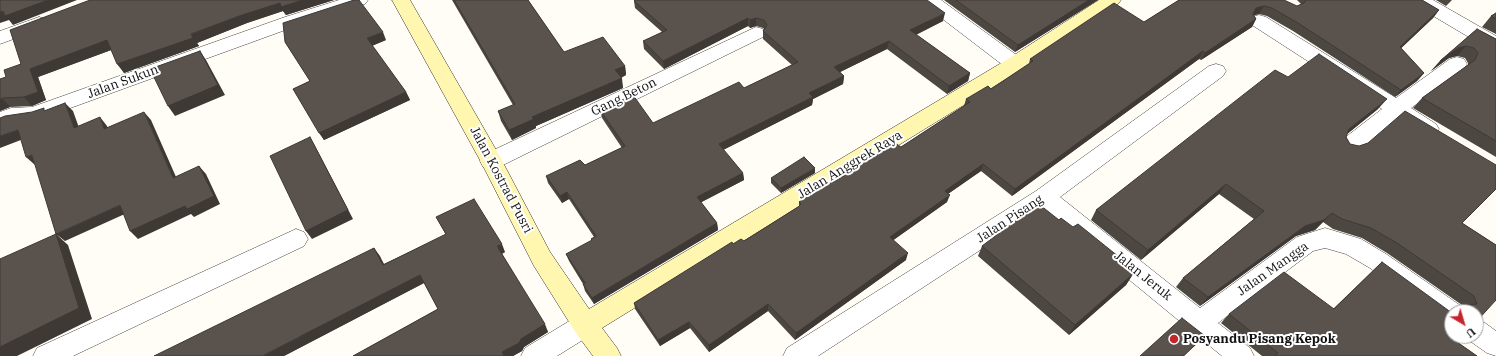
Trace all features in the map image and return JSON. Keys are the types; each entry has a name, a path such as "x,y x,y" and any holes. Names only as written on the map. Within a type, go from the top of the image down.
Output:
{"street":[{"name":"Jalan Sukun","path":"0,120 11,116 33,114 285,24 359,0"},
{"name":"Jalan Kostrad Pusri","path":"401,0 491,161 542,259 584,325 608,356"},
{"path":"929,0 1015,64"},
{"name":"Jalan Anggrek Raya","path":"584,325 1015,64 1112,0"},
{"path":"1419,0 1494,41"},
{"path":"0,38 54,16"},
{"path":"1259,21 1285,36 1395,109 1442,137"},
{"name":"Gang Beton","path":"491,161 756,33"},
{"path":"1350,146 1395,109 1457,64"},
{"name":"Jalan Pisang","path":"796,356 1044,197 1216,71"},
{"name":"Jalan Jeruk","path":"1044,197 1241,356"},
{"name":"Jalan Mangga","path":"1200,322 1305,244 1325,238 1353,246 1378,261 1444,308"},
{"path":"46,356 296,239"},
{"path":"534,356 584,325"},
{"path":"1484,337 1496,345"}],"building":[{"path":"0,0 48,0 5,16 3,11 0,12"},
{"path":"90,0 303,0 281,7 280,3 242,15 191,34 193,38 117,64 107,40 30,69 38,92 24,97 0,99 0,79 6,77 4,70 21,64 10,30"},
{"path":"354,0 359,0 383,32 367,38 406,92 319,133 293,89 310,81 285,42 283,23"},
{"path":"454,0 528,0 564,52 603,37 625,66 615,70 622,78 532,117 534,119 509,130 498,111 515,104"},
{"path":"927,0 945,13 910,30 970,73 949,86 889,41 834,67 844,76 809,93 813,97 719,144 743,173 697,197 717,223 592,298 583,284 585,283 566,254 592,240 591,239 596,236 567,192 560,196 546,176 580,160 585,165 625,146 600,110 633,95 653,123 739,82 744,88 798,62 763,31 767,25 764,20 756,18 750,20 748,18 663,61 643,41 667,30 634,1"},
{"path":"956,0 1089,0 1018,45"},
{"path":"1179,0 1284,0 1297,6 1304,3 1306,0 1422,0 1439,10 1400,47 1424,73 1401,90 1298,23 1272,8 1264,6 1256,8 1253,14 1256,19 1205,53 1203,51 1015,189 983,164 945,191 950,195 890,237 908,253 796,333 768,304 709,345 689,322 658,340 634,303 732,242 733,244 741,239 744,241 798,207 801,204 799,202 833,181 834,182 895,143 901,147 970,102 966,99 988,86 991,89 1033,61 1030,59 1114,3 1144,22"},
{"path":"1496,13 1496,19 1491,16"},
{"path":"1477,29 1496,39 1496,141 1422,98 1475,60 1478,53 1474,48 1466,46 1458,48 1440,61"},
{"path":"200,51 218,85 168,106 150,69"},
{"path":"1319,54 1387,99 1349,129 1346,137 1350,144 1359,146 1368,143 1405,111 1496,165 1496,189 1462,223 1496,245 1496,300 1484,313 1484,304 1477,304 1474,296 1397,243 1371,228 1342,219 1332,213 1324,220 1305,226 1208,297 1183,278 1264,211 1226,184 1148,250 1096,210 1275,70 1288,77"},
{"path":"65,103 74,128 100,117 104,129 144,112 173,178 199,166 214,196 187,209 185,206 130,231 120,205 56,234 32,155 26,157 18,130 0,136 0,118 32,112 44,108 44,111"},
{"path":"310,137 348,210 306,231 270,156"},
{"path":"804,157 815,168 781,188 771,178"},
{"path":"474,199 502,244 497,246 545,324 521,339 519,343 502,352 504,355 502,356 353,356 438,309 420,275 262,356 154,356 374,248 383,265 446,234 436,217"},
{"path":"1040,205 1059,220 1061,218 1073,227 1078,224 1129,265 1125,268 1133,274 1075,325 982,246"},
{"path":"56,234 79,308 0,347 0,259"},
{"path":"1382,262 1444,307 1444,344 1460,344 1477,356 1275,356 1278,353 1229,314 1284,272 1334,309"},
{"path":"1182,318 1205,336 1183,356 1140,356"}],"place":[{"name":"Posyandu Pisang Kepok","path":"1174,339"}]}
